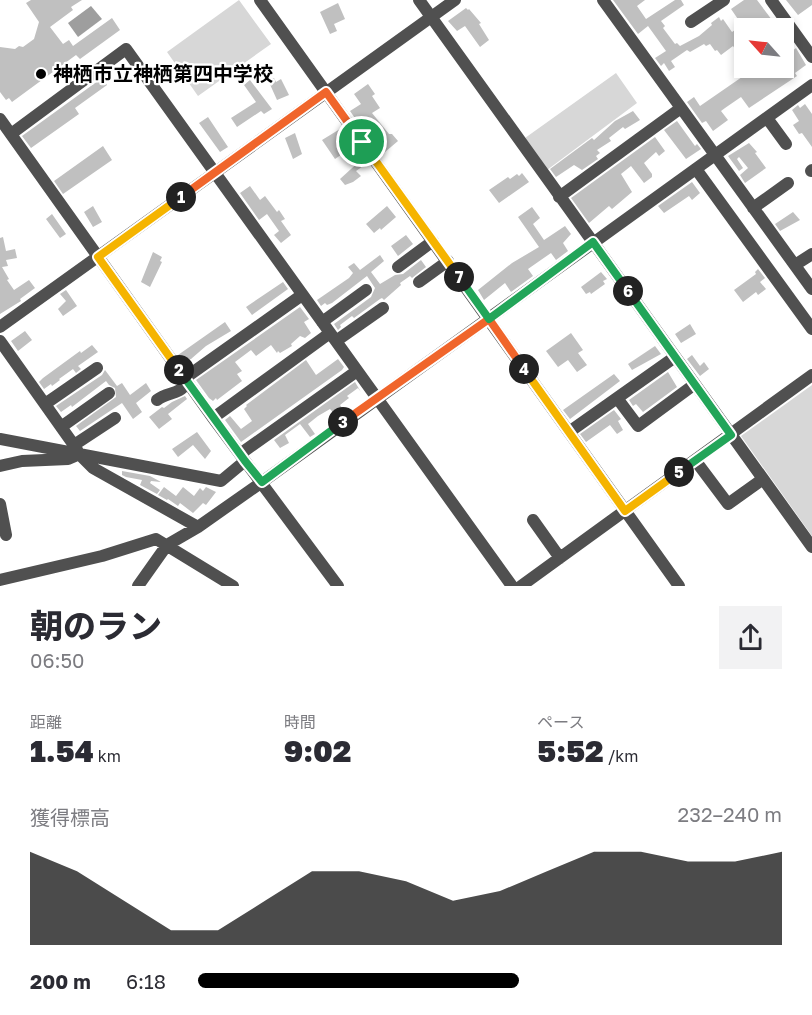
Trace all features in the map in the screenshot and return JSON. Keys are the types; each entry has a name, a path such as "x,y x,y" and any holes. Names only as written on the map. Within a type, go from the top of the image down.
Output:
{"street":[{"path":"260,0 679,586"},
{"path":"419,0 812,547"},
{"path":"0,327 455,0"},
{"path":"603,0 812,289"},
{"path":"691,22 724,0"},
{"path":"771,0 812,57"},
{"path":"10,134 126,49 512,586"},
{"path":"138,586 167,545 198,527 262,482 812,85"},
{"path":"559,197 681,108"},
{"path":"767,118 786,144"},
{"path":"0,119 213,418 338,586"},
{"path":"696,169 812,329"},
{"path":"753,208 789,183"},
{"path":"398,267 433,241"},
{"path":"795,265 812,254"},
{"path":"419,282 448,261"},
{"path":"322,322 366,290"},
{"path":"157,400 162,396 182,390 187,380 302,295"},
{"path":"213,418 333,337 383,308"},
{"path":"0,341 76,450 93,468 198,527"},
{"path":"569,432 675,357"},
{"path":"45,404 97,368"},
{"path":"0,439 76,450 221,481 243,457 357,371"},
{"path":"521,586 812,375"},
{"path":"617,398 638,426 695,384"},
{"path":"62,427 109,393"},
{"path":"0,466 22,460 68,459 115,418"},
{"path":"695,460 728,504 763,479"},
{"path":"0,504 6,535"},
{"path":"534,520 560,558"},
{"path":"2,582 102,556 156,539 233,586"},
{"path":"2,582 16,586"}],"shaded area":[{"path":"239,0 271,44 198,96 167,52"},
{"path":"91,6 102,19 78,37 68,23"},
{"path":"616,73 637,103 547,170 525,138"},
{"path":"812,385 812,536 741,436"}],"building":[{"path":"31,0 82,0 71,7 73,10 50,27 63,44 69,40 73,46 112,18 120,30 80,59 76,55 12,102 9,98 6,100 0,92 0,47 15,49 19,46 23,47 34,39 39,22 26,3"},
{"path":"613,0 645,0 637,6 646,19 675,0 681,0 684,5 661,21 665,26 663,28 675,44 680,46 699,36 719,17 732,32 734,31 734,48 721,55 710,44 706,46 704,44 690,52 687,50 671,61 675,67 669,71 664,63 661,66 655,58 666,51 648,26 638,34"},
{"path":"744,0 757,0 770,18 737,18 731,9"},
{"path":"786,0 812,0 812,5 798,15"},
{"path":"338,3 345,19 334,24 337,31 330,34 320,12"},
{"path":"466,8 481,23 479,24 489,40 480,47 465,26 457,31 448,21"},
{"path":"796,48 806,65 795,73 797,76 794,78 794,50"},
{"path":"102,78 107,85 75,108 79,114 31,148 22,136"},
{"path":"274,78 276,82 281,79 289,95 277,100 268,80"},
{"path":"741,78 794,78 749,108 741,97 721,111 728,120 713,131 706,121 702,123 687,102 694,97 700,106"},
{"path":"250,80 272,109 264,114 261,111 237,127 231,118 256,102 244,85"},
{"path":"368,84 380,108 372,113 389,134 392,134 398,141 385,152 381,147 376,149 372,142 377,139 364,121 359,124 350,111 361,104 354,94"},
{"path":"805,104 812,114 812,147 793,125 799,121 792,110 798,105 800,108"},
{"path":"633,111 640,120 625,129 623,127 609,138 611,141 597,150 600,153 596,156 598,159 582,170 574,165 556,177 550,169 592,138 594,140 615,121"},
{"path":"208,117 228,147 220,152 199,123"},
{"path":"677,121 695,146 697,144 701,149 686,159 664,130"},
{"path":"340,129 351,148 335,159 322,140"},
{"path":"295,133 302,154 293,159 285,138"},
{"path":"655,137 665,151 659,156 656,152 644,163 652,177 644,183 631,166 621,174 632,192 612,209 609,206 589,223 571,198"},
{"path":"749,143 766,168 745,183 740,175 748,168 739,157 737,159 743,168 739,171 728,156"},
{"path":"103,146 112,160 63,194 54,181"},
{"path":"362,159 366,164 356,171 361,176 345,185 340,179"},
{"path":"522,173 529,182 499,203 489,190 508,177 510,179"},
{"path":"692,182 700,193 692,200 689,196 664,213 658,206"},
{"path":"250,186 260,200 265,196 285,219 281,221 291,235 281,243 274,235 279,231 267,214 259,220 240,193"},
{"path":"93,206 102,222 93,227 84,212"},
{"path":"387,206 396,217 374,233 366,224"},
{"path":"532,207 540,218 533,224 544,240 565,226 571,234 563,243 568,251 556,260 551,253 528,269 533,276 511,292 505,283 484,300 478,290 512,263 539,247 518,217"},
{"path":"793,212 800,220 780,231 775,224"},
{"path":"52,214 66,234 60,238 46,219"},
{"path":"406,235 413,244 398,256 391,246"},
{"path":"3,237 6,251 15,249 17,258 6,260 8,266 2,267 9,279 7,280 14,290 29,280 35,288 20,299 21,301 0,314 0,238"},
{"path":"153,252 162,257 160,261 162,262 150,287 141,282"},
{"path":"380,255 384,261 371,272 380,284 395,275 403,274 421,260 426,267 412,278 410,276 400,283 401,285 384,300 380,299 354,318 352,316 340,325 338,330 334,324 371,297 375,288 367,276 332,303 327,305 325,303 321,306 317,300 349,278 353,273 348,267 354,263 360,270"},
{"path":"758,269 765,278 760,282 766,289 758,295 756,292 743,302 734,290 756,274"},
{"path":"601,272 607,279 603,281 605,284 591,294 590,292 586,294 581,287"},
{"path":"283,282 288,289 252,315 246,307"},
{"path":"66,290 77,306 63,316 58,309 66,301 60,294"},
{"path":"300,307 309,319 304,322 311,333 305,338 300,336 291,344 292,346 280,353 278,351 277,353 271,345 256,356 251,350 235,362 242,371 237,374 242,381 217,400 216,398 213,401 209,398 196,380"},
{"path":"225,322 231,331 206,346 191,359 183,361 178,355"},
{"path":"690,324 696,334 681,343 675,334"},
{"path":"25,331 32,340 18,351 11,341"},
{"path":"571,333 583,350 578,353 587,365 577,372 568,360 558,367 546,351"},
{"path":"92,345 98,352 78,366 81,369 76,373 73,369 52,386 51,384 44,389 39,382 43,378"},
{"path":"655,346 661,354 632,370 628,364"},
{"path":"692,355 700,366 704,362 709,369 700,376 687,359"},
{"path":"338,359 344,367 342,370 241,442 225,420 230,416 241,429 252,421 244,409 246,405 306,360 316,375"},
{"path":"105,370 117,386 122,383 130,395 146,383 151,391 136,403 142,412 133,419 122,403 80,431 76,426 116,397 115,388 106,381 72,407 71,405 61,412 56,406 102,375"},
{"path":"668,372 677,387 643,412 636,404 633,406 629,400"},
{"path":"614,374 620,381 570,419 563,410"},
{"path":"355,382 361,392 358,388 347,396 349,398 340,405 345,412 337,417 330,409 318,416 308,424 315,434 310,437 300,424 285,435 289,443 280,448 274,440"},
{"path":"185,396 187,399 168,414 172,419 159,429 149,417 162,407"},
{"path":"614,410 621,419 618,421 623,430 617,434 610,425 586,442 580,434"},
{"path":"197,432 211,451 205,459 193,445 178,457 172,449"},
{"path":"122,471 150,476 161,482 151,481 150,483 160,490 157,494 140,485 142,480 126,477 122,475"},
{"path":"164,487 176,496 183,487 194,496 200,488 203,491 206,487 216,492 206,505 203,503 193,513 180,503 178,506 158,495"}],"place":[{"name":"神栖市立神栖第四中学校","path":"41,74"}],"route":[{"path":"362,142 326,92 98,257 213,418 262,482 489,319 625,511 731,435 593,242 489,319 362,142"}]}
